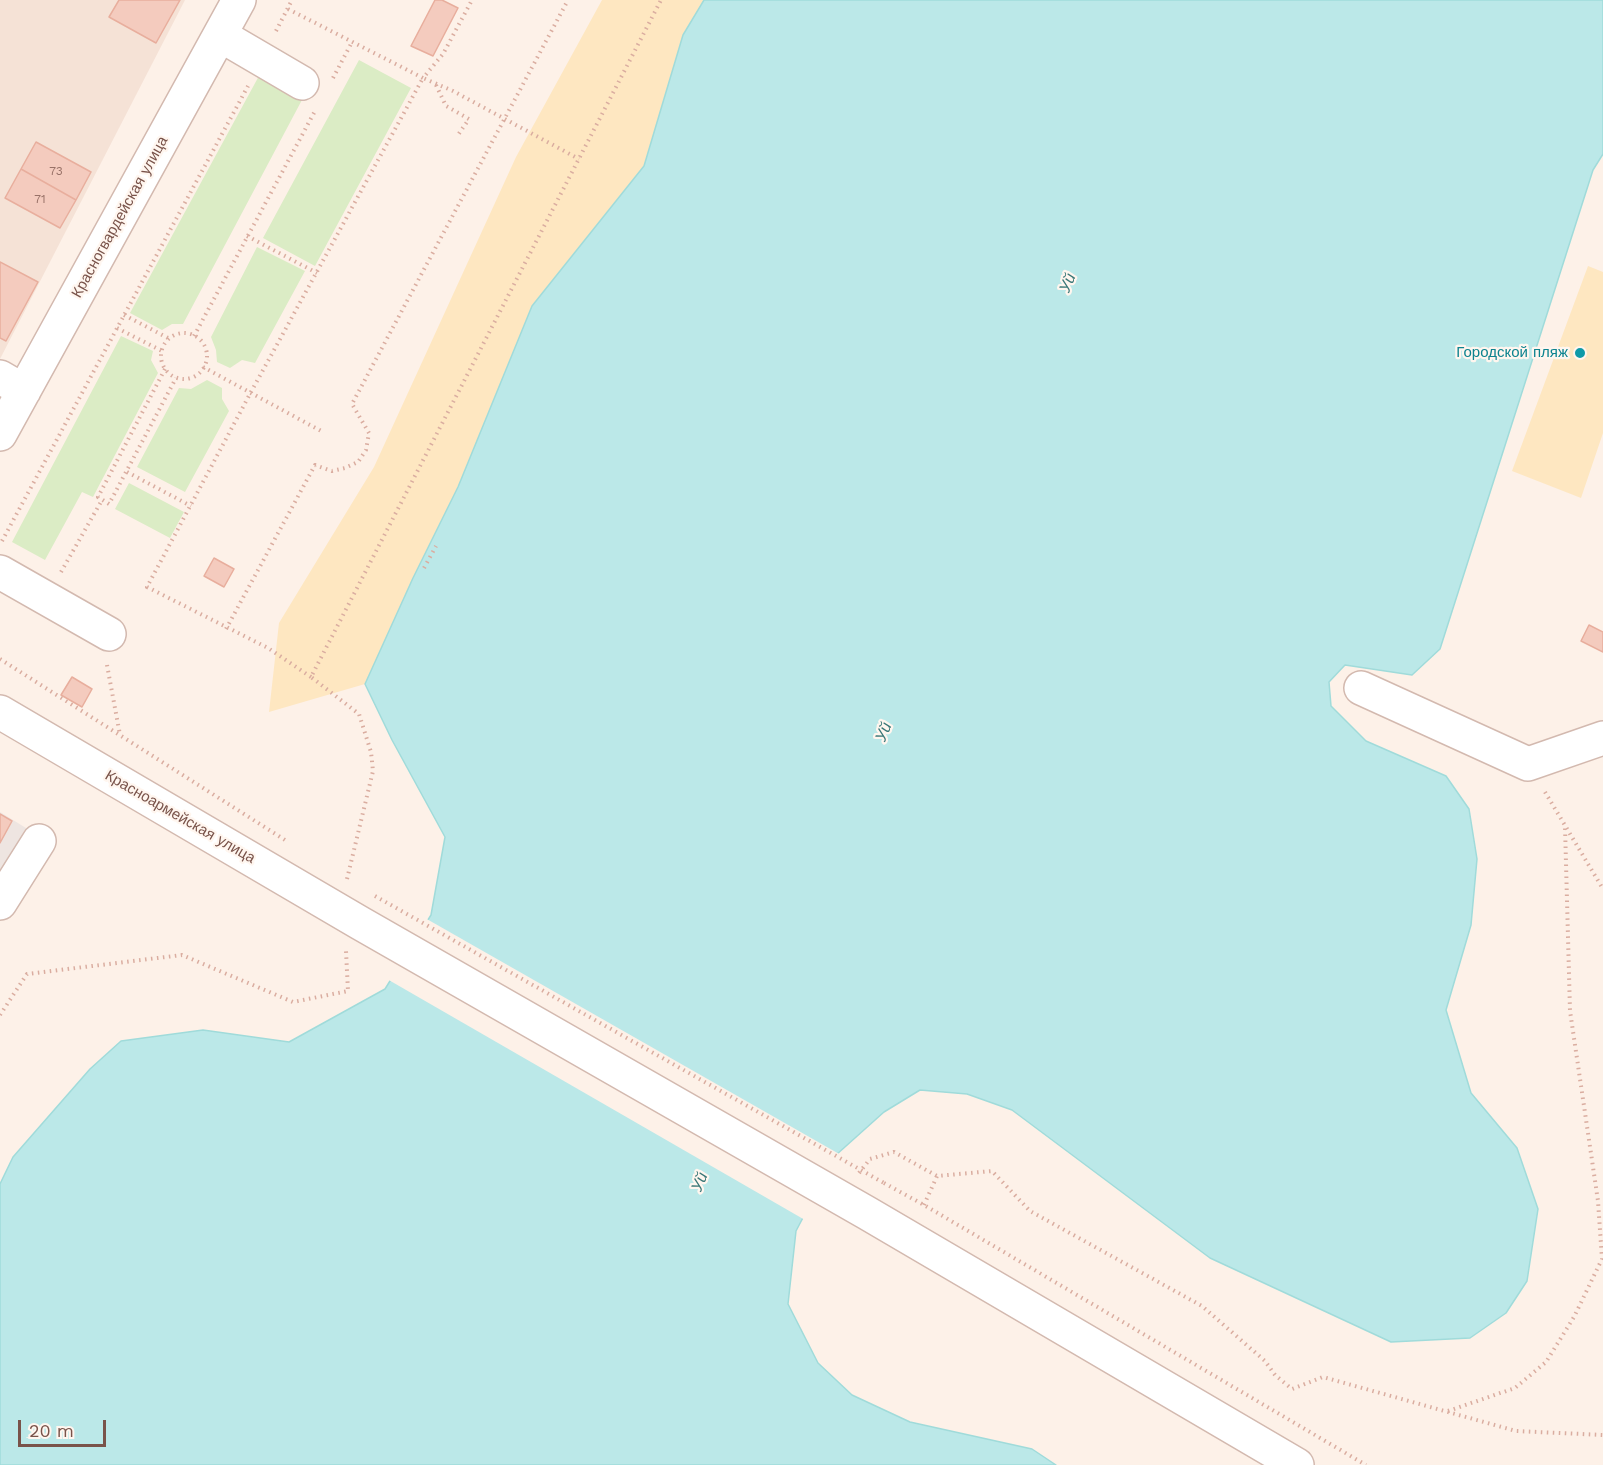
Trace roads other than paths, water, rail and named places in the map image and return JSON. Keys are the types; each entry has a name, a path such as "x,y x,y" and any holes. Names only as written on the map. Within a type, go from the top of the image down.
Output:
{"street":[{"name":"Красногвардейская улица","path":"0,434 12,384 220,36 239,0"},
{"path":"220,36 317,90"},
{"path":"0,572 105,632"},
{"path":"1361,688 1528,764 1603,738"},
{"name":"Красноармейская улица","path":"0,712 867,1213 1297,1465"},
{"path":"0,903 39,841"}],"water":[{"name":"Уй","path":"704,0 1603,0 1603,154 1593,170 1440,649 1412,675 1345,665 1329,682 1331,706 1366,741 1446,776 1469,809 1477,859 1471,925 1446,1010 1471,1093 1517,1148 1538,1209 1527,1281 1506,1313 1470,1338 1391,1342 1210,1258 1012,1110 967,1094 920,1090 884,1112 836,1155 796,1231 788,1304 818,1363 852,1395 910,1422 1032,1449 1056,1465 0,1465 0,1184 13,1157 90,1069 121,1041 203,1030 289,1042 385,989 431,915 445,837 392,740 365,684 413,578 458,487 532,306 644,166 683,35"}],"place":[{"name":"Городской пляж","path":"1580,353"}]}
